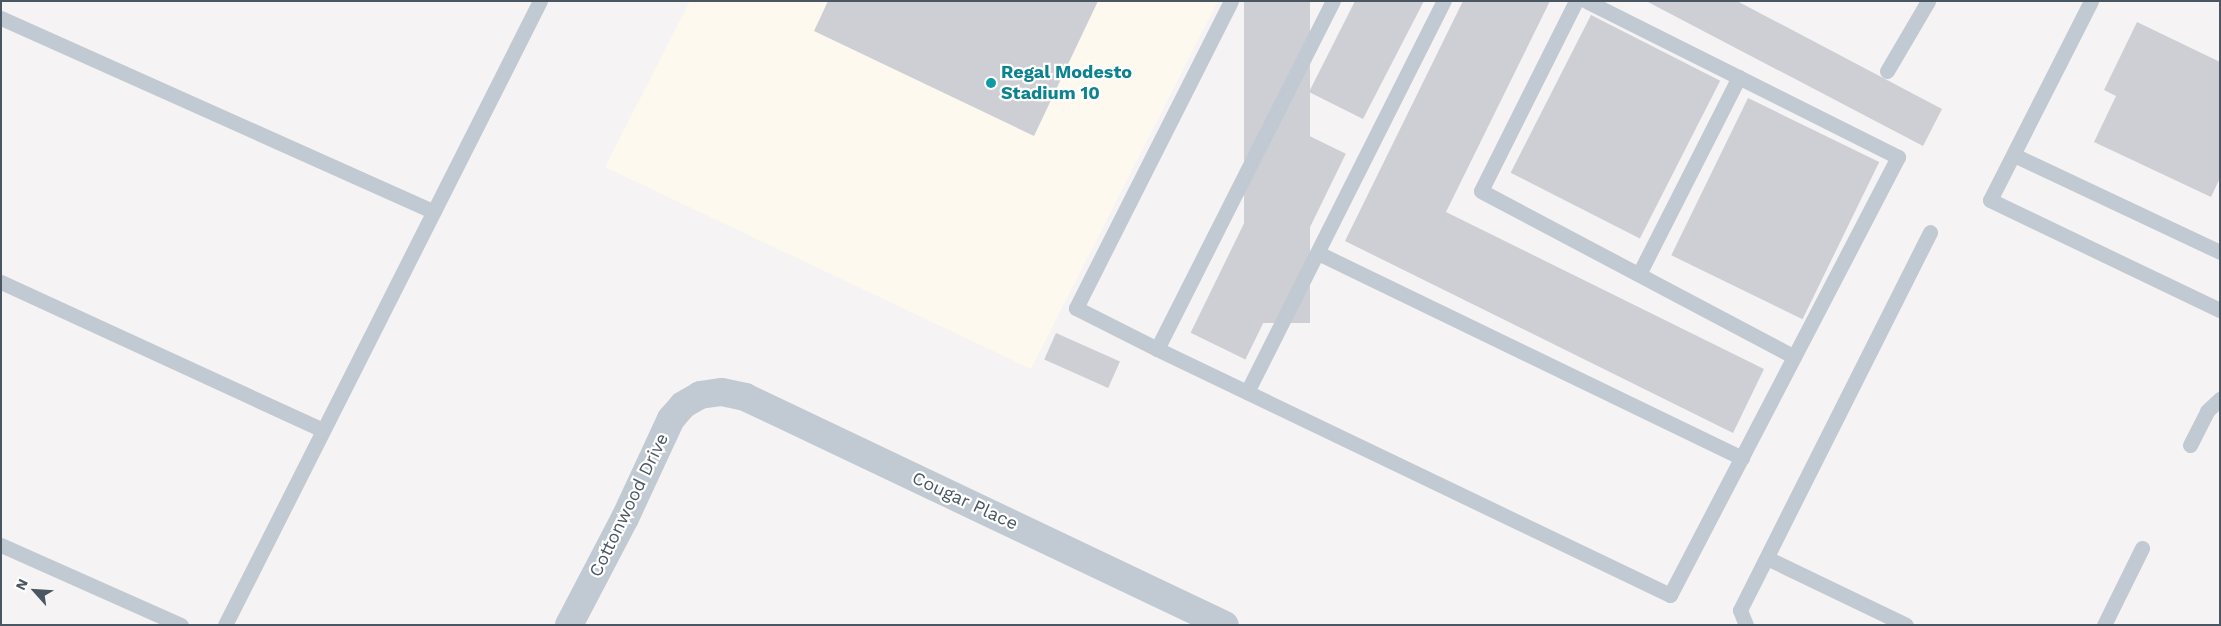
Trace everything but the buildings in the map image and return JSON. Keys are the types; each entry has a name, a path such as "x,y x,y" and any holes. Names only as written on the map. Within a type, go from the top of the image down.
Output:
{"street":[{"name":"Cougar Place","path":"700,395 722,392 745,397 1225,625"},
{"name":"Cottonwood Drive","path":"569,625 625,518 671,419 683,405 700,395"}],"lane":[{"path":"225,625 540,1"},
{"path":"1231,1 1076,308 1157,350 1670,595 1898,156 1587,1"},
{"path":"1157,350 1333,1"},
{"path":"1247,392 1444,1"},
{"path":"1576,1 1482,191 1794,357"},
{"path":"1886,71 1928,1"},
{"path":"2091,1 1990,200 2220,310"},
{"path":"1,18 434,212"},
{"path":"1639,274 1739,77"},
{"path":"2014,155 2220,252"},
{"path":"1746,625 1740,610 1930,232"},
{"path":"1318,253 1742,458"},
{"path":"1,282 324,430"},
{"path":"2190,446 2208,411 2220,398"},
{"path":"1,545 182,625"},
{"path":"2104,625 2142,548"},
{"path":"1767,558 1906,625"}],"shaded area":[{"path":"690,1 1218,1 1031,369 605,167"}],"place":[{"name":"Regal Modesto Stadium 10","path":"991,83"}]}
